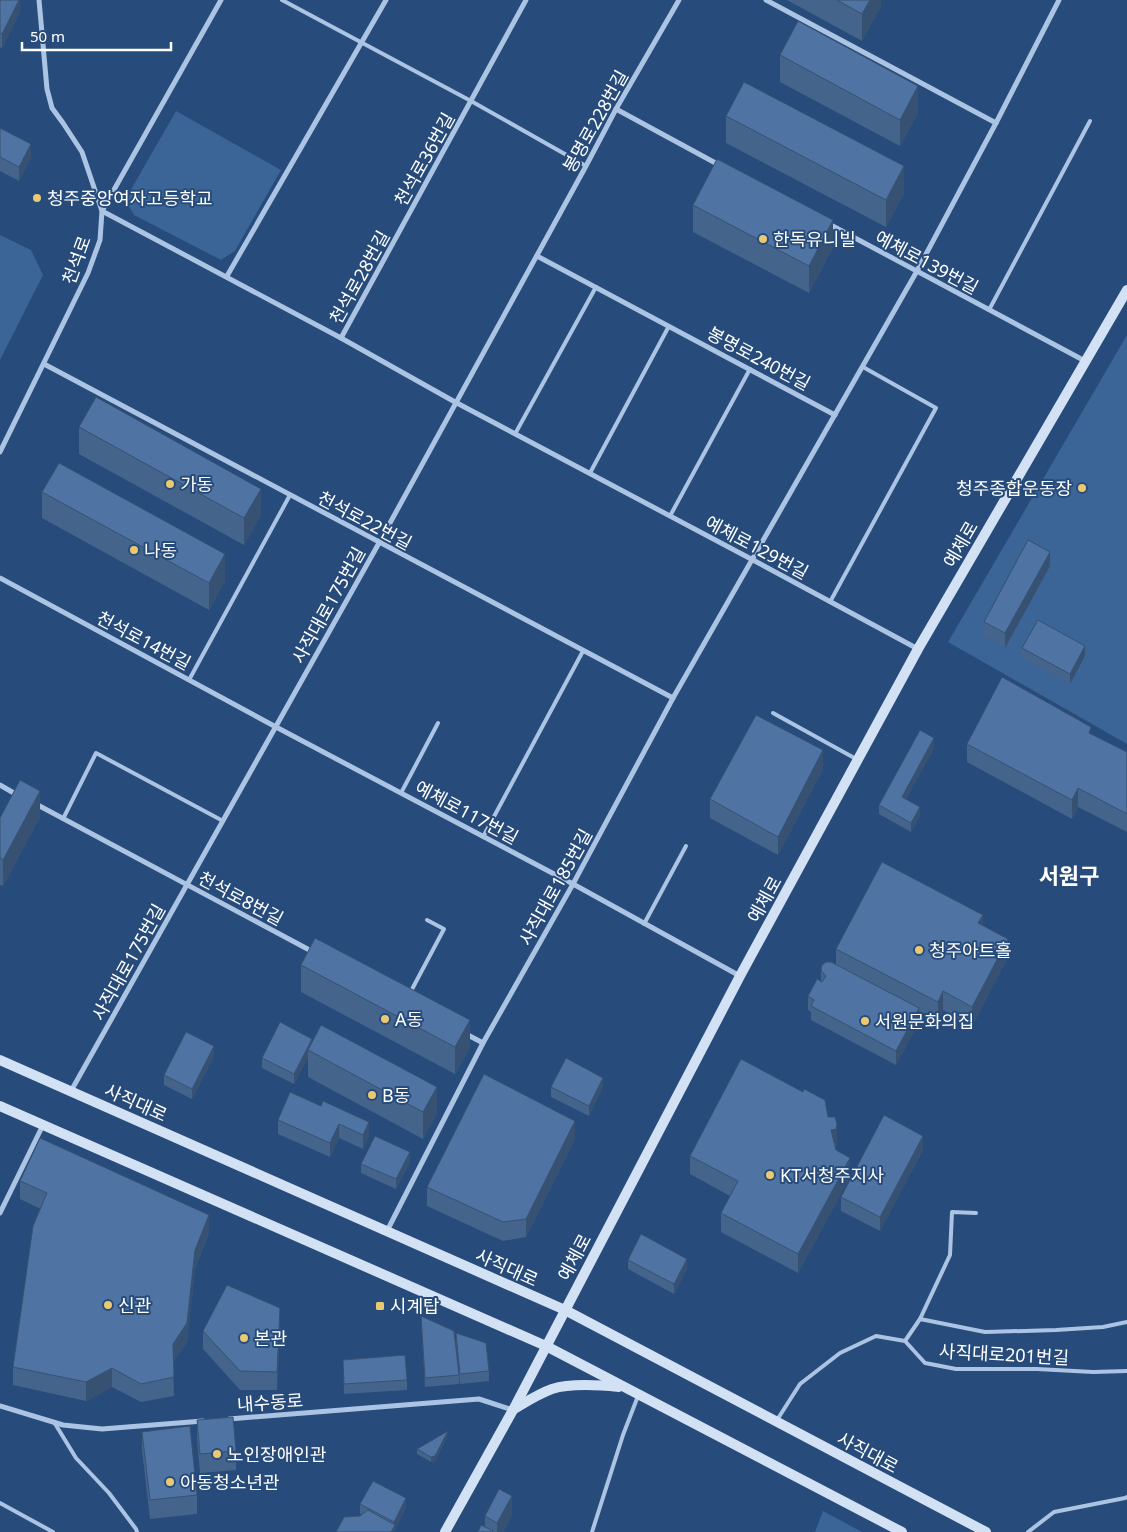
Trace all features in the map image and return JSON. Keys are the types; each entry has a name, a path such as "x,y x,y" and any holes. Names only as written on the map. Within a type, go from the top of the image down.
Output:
{"main road":[{"name":"예체로","path":"445,1532 513,1410 740,976 918,649 1127,290"},
{"name":"사직대로","path":"0,1060 565,1310 986,1532"},
{"path":"0,1106 546,1346 902,1532"},
{"path":"513,1410 534,1397 554,1388 579,1386 625,1387"}],"street":[{"path":"39,0 47,89 52,108 82,152 102,211"},
{"name":"천석로","path":"0,452 88,273 100,240 102,211 221,0"},
{"path":"227,276 386,0"},
{"name":"천석로36번길","path":"400,230 526,0"},
{"name":"봉명로228번길","path":"455,402 537,256 616,109 679,0"},
{"path":"766,0 996,123"},
{"path":"753,560 917,271 1059,0"},
{"path":"616,109 728,169"},
{"name":"예체로129번길","path":"102,211 227,276 455,402 918,649"},
{"name":"예체로139번길","path":"822,220 1085,361"},
{"name":"천석로28번길","path":"342,338 400,230"},
{"path":"537,256 669,326"},
{"name":"봉명로240번길","path":"669,326 835,415"},
{"name":"천석로22번길","path":"44,364 673,698"},
{"name":"사직대로175번길","path":"71,1091 379,543 455,402"},
{"name":"사직대로185번길","path":"387,1231 483,1043 573,884 673,698 753,560"},
{"name":"천석로14번길","path":"0,578 276,727"},
{"name":"예체로117번길","path":"276,727 573,884 740,976"},
{"path":"0,785 24,798"},
{"name":"천석로8번길","path":"32,802 318,955"},
{"path":"457,1030 483,1043"},
{"path":"0,1213 44,1125"},
{"name":"내수동로","path":"221,1420 479,1399 513,1410"},
{"path":"0,1406 63,1425 102,1429 212,1421"}],"lane":[{"name":"천석로36번길","path":"282,0 471,101 586,166"},
{"name":"예체로139번길","path":"989,310 1090,121"},
{"path":"515,434 596,287"},
{"path":"590,473 669,326"},
{"path":"830,602 936,408 863,367"},
{"path":"670,516 750,369"},
{"path":"189,680 290,495"},
{"path":"483,837 583,651"},
{"path":"773,713 858,760"},
{"path":"401,793 438,722"},
{"path":"63,819 96,753 223,821"},
{"path":"644,924 686,846"},
{"path":"410,994 444,929 427,920"},
{"path":"776,1421 800,1384 840,1353 876,1336 905,1341 920,1319 950,1255 952,1212 976,1213"},
{"name":"사직대로201번길","path":"920,1319 985,1332 1103,1327 1127,1322"},
{"name":"사직대로201번길","path":"905,1341 925,1363 956,1369 1127,1371"},
{"path":"592,1532 623,1435 639,1394"},
{"path":"54,1422 76,1458 109,1493 137,1532"},
{"path":"1028,1532 1054,1512 1127,1497"},
{"path":"0,1502 53,1532"}],"shaded area":[{"path":"176,111 281,170 235,251 221,260 134,215 125,200"},
{"path":"0,235 31,250 43,275 0,360"},
{"name":"청주종합운동장","path":"1127,335 1127,744 948,642"},
{"path":"823,1511 862,1532 815,1532"}],"building":[{"path":"0,0 19,0 2,34 0,33"},
{"path":"837,0 870,0 862,14"},
{"path":"798,21 918,86 900,120 780,55"},
{"path":"744,82 904,166 886,200 726,116"},
{"path":"0,128 31,144 19,167 0,157"},
{"path":"717,159 833,220 809,266 693,205"},
{"path":"96,397 261,489 244,518 79,427"},
{"path":"59,463 225,554 209,583 42,492"},
{"path":"1028,540 1050,552 1005,633 984,622"},
{"path":"1038,620 1085,646 1070,674 1022,648"},
{"path":"1002,677 1091,727 1089,733 1127,752 1127,814 1078,788 1072,800 967,744"},
{"path":"756,715 823,750 778,837 710,799"},
{"path":"920,730 934,738 902,797 920,807 911,823 879,805"},
{"path":"20,780 40,791 3,860 0,858 0,818"},
{"name":"청주아트홀","path":"882,862 983,915 978,923 1008,939 972,1007 943,991 938,1002 836,949"},
{"path":"315,938 470,1020 455,1047 301,965"},
{"name":"서원문화의집","path":"826,962 831,962 919,1008 896,1051 811,1006 814,1000 808,996 817,979 822,982 826,976 821,969 822,965"},
{"path":"280,1022 312,1039 294,1074 262,1058"},
{"path":"321,1025 437,1087 423,1112 308,1050"},
{"path":"186,1032 214,1046 192,1089 164,1075"},
{"path":"566,1058 603,1078 589,1106 551,1087"},
{"name":"KT서청주지사","path":"741,1059 803,1092 804,1089 825,1100 828,1117 835,1117 837,1124 836,1129 831,1130 836,1150 850,1158 798,1254 721,1213 738,1181 690,1156"},
{"path":"484,1074 575,1121 526,1219 503,1222 427,1187"},
{"path":"290,1092 321,1106 323,1101 369,1122 363,1135 339,1124 330,1143 278,1120"},
{"path":"884,1115 923,1136 880,1217 841,1197"},
{"path":"375,1136 410,1152 396,1179 361,1164"},
{"name":"신관","path":"40,1138 209,1215 195,1250 187,1323 173,1344 174,1377 141,1384 112,1368 86,1382 13,1367 33,1226 47,1193 20,1181"},
{"path":"641,1234 687,1259 674,1284 628,1260"},
{"name":"본관","path":"227,1285 280,1308 277,1372 240,1371 203,1331"},
{"path":"421,1316 454,1331 459,1375 425,1378"},
{"path":"456,1333 486,1343 489,1371 460,1374"},
{"path":"405,1355 407,1380 344,1384 343,1360"},
{"path":"233,1417 236,1451 200,1454 197,1420"},
{"name":"아동청소년관","path":"190,1426 197,1495 150,1500 142,1432"},
{"path":"448,1431 435,1456 431,1457 417,1449"},
{"path":"373,1481 406,1498 394,1522 360,1504"},
{"path":"499,1489 512,1496 497,1523 485,1516"},
{"path":"368,1510 395,1525 391,1532 336,1532 344,1517 360,1516"},
{"path":"481,1525 493,1531 478,1532"}],"place":[{"name":"청주중앙여자고등학교","path":"37,198"},
{"name":"한독유니빌","path":"763,239"},
{"name":"가동","path":"170,484"},
{"name":"청주종합운동장","path":"1082,488"},
{"name":"나동","path":"134,550"},
{"name":"청주아트홀","path":"919,950"},
{"name":"A동","path":"385,1019"},
{"name":"서원문화의집","path":"865,1021"},
{"name":"B동","path":"372,1095"},
{"name":"KT서청주지사","path":"770,1175"},
{"name":"신관","path":"108,1305"},
{"name":"시계탑","path":"380,1306"},
{"name":"본관","path":"244,1338"},
{"name":"노인장애인관","path":"217,1454"},
{"name":"아동청소년관","path":"170,1482"}],"district":[{"name":"서원구","path":"1069,875"}]}
